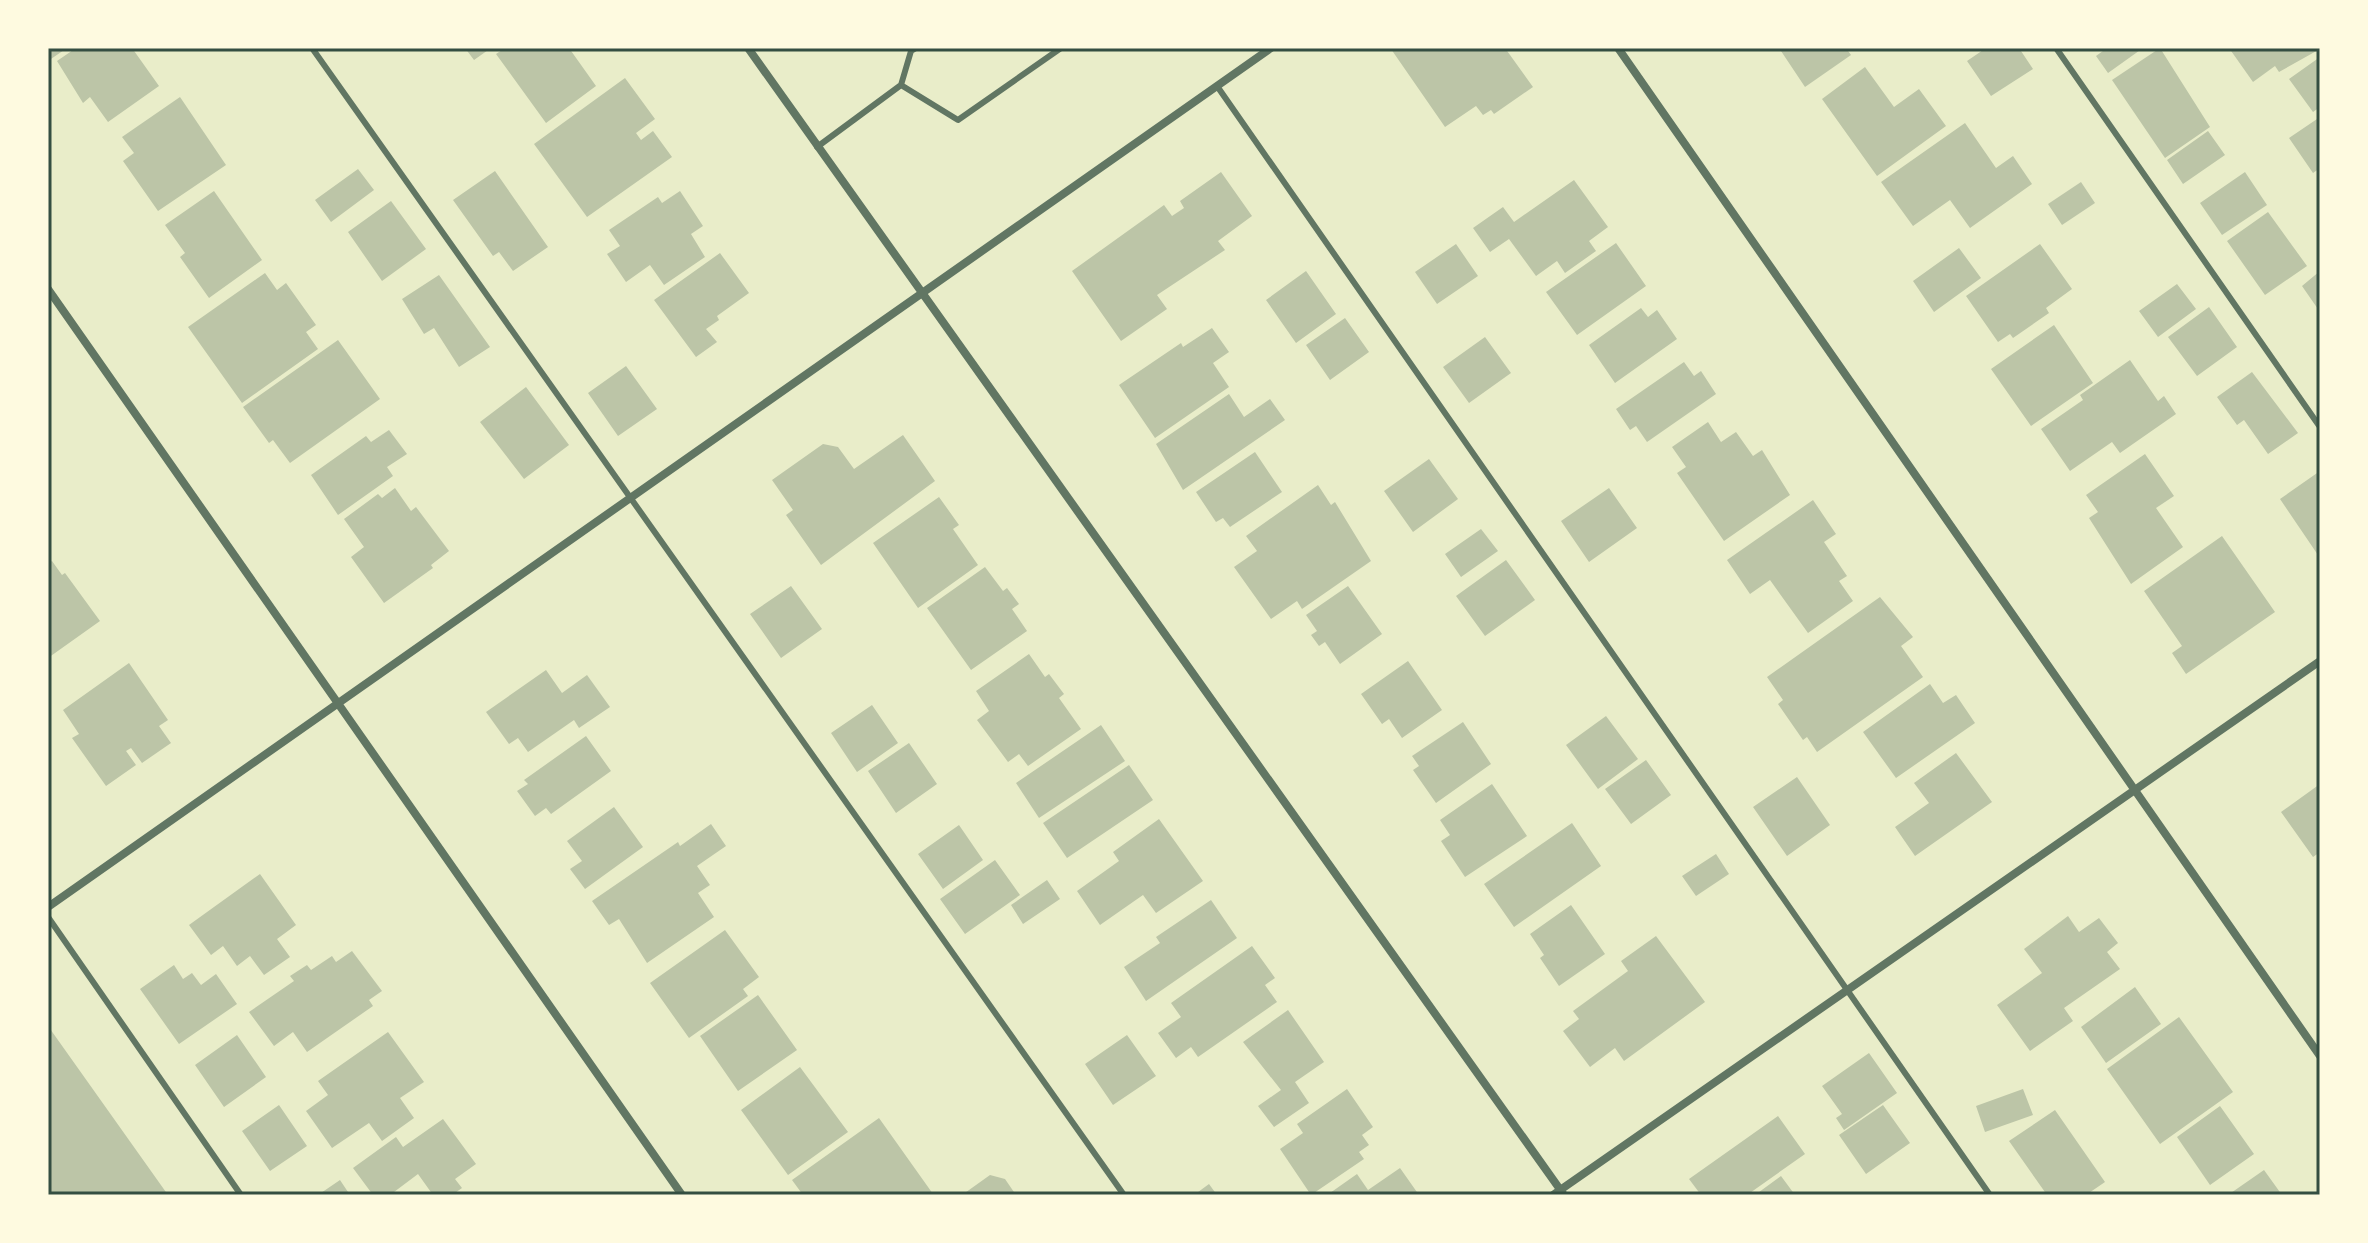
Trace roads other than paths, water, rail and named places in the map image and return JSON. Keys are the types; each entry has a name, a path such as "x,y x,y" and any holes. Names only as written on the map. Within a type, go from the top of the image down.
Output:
{"street":[{"path":"748,48 1559,1193 2320,661"},
{"path":"48,907 338,706 920,291 1271,48"},
{"path":"1618,48 2320,1056"},
{"path":"48,289 682,1195"}],"lane":[{"path":"312,48 1124,1195"},
{"path":"817,147 901,85 911,51 916,48"},
{"path":"901,85 958,120 1061,48"},
{"path":"2056,48 2320,427"},
{"path":"1217,86 1990,1195"},
{"path":"48,917 241,1195"}]}
